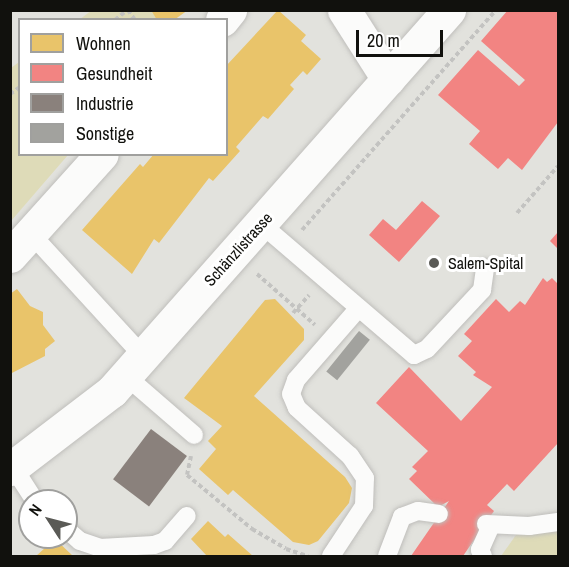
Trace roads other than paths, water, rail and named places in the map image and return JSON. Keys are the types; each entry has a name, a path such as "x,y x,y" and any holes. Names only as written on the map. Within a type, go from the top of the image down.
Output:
{"street":[{"path":"344,10 388,79"},
{"name":"Schänzlistrasse","path":"12,468 90,412 134,366 449,10"},
{"path":"22,246 100,156"}],"lane":[{"path":"260,223 408,353 422,353 482,290 485,268"},
{"path":"22,246 134,366 194,435"},
{"path":"332,556 364,506 366,478 350,456 297,408 291,394 296,380 358,309"},
{"path":"12,468 27,489"},
{"path":"387,556 402,517 418,511 439,514"},
{"path":"78,539 100,548 154,545 165,541 187,516"},
{"path":"483,556 480,550 488,525 558,522"}],"place":[{"name":"Salem-Spital","path":"434,263"}]}
